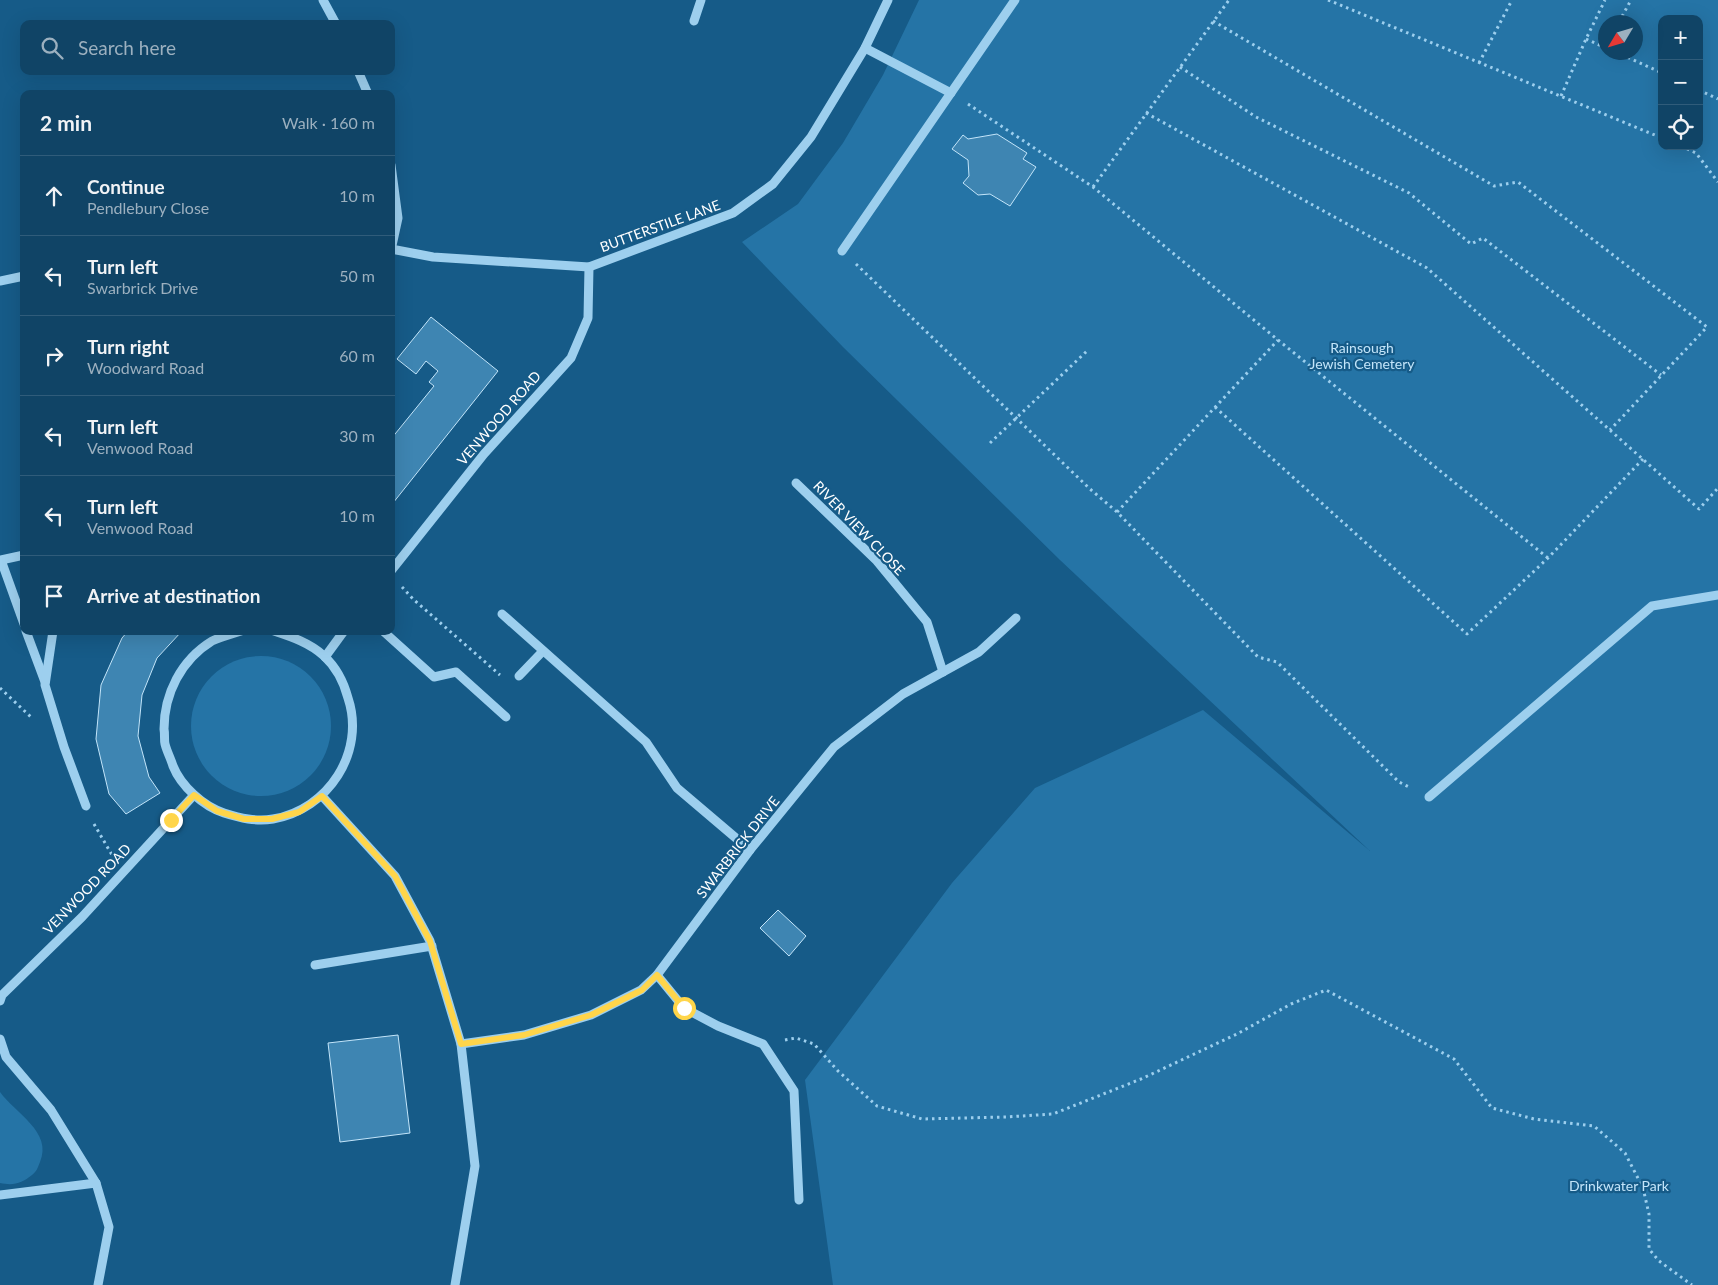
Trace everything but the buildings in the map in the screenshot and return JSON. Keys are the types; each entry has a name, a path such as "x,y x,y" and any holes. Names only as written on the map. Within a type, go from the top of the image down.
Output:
{"street":[{"path":"323,0 334,20"},
{"path":"694,21 701,0"},
{"name":"BUTTERSTILE LANE","path":"395,250 433,257 589,267 733,213 773,184 811,137 865,48 888,0"},
{"path":"842,251 1015,0"},
{"path":"865,48 951,93"},
{"path":"360,75 366,90"},
{"path":"395,196 398,218 395,231"},
{"name":"VENWOOD ROAD","path":"395,565 484,454 570,358 588,318 589,267"},
{"path":"0,280 20,277"},
{"name":"RIVER VIEW CLOSE","path":"796,483 876,560 927,622 943,672"},
{"path":"20,555 1,560 20,613"},
{"path":"1429,797 1652,606 1718,595"},
{"path":"502,614 646,742 677,788 750,850"},
{"name":"SWARBRICK DRIVE","path":"461,1044 524,1035 591,1015 642,990 657,975 750,850 834,747 903,694 979,652 1016,618"},
{"path":"27,635 46,685 64,747 86,806"},
{"path":"46,685 52,635"},
{"path":"230,635 213,641 189,659 172,684 164,713 165,743 176,771 194,795 217,811 244,819 272,819 299,812 322,796 341,772 352,743 353,712 343,682 325,657 300,639 287,635"},
{"path":"325,657 341,635"},
{"path":"387,635 434,678 456,672 506,717"},
{"path":"519,676 543,651"},
{"name":"VENWOOD ROAD","path":"0,1001 2,995 82,917 194,795"},
{"path":"322,796 395,876 432,946 461,1044 475,1166 455,1285"},
{"path":"315,965 432,946"},
{"path":"657,975 684,1008 718,1026 763,1044 794,1090 799,1200"},
{"path":"0,1039 6,1057 51,1110 96,1182 109,1227 98,1285"},
{"path":"0,1195 96,1182"}],"path":[{"path":"1092,187 1228,0"},
{"path":"1328,0 1658,136"},
{"path":"1479,63 1512,0"},
{"path":"1561,96 1605,0"},
{"path":"1623,15 1631,0"},
{"path":"1213,21 1494,186 1518,182 1707,327 1610,430"},
{"path":"1586,39 1598,44"},
{"path":"1634,60 1658,71"},
{"path":"1180,67 1256,118 1409,193 1470,244 1483,238 1661,376"},
{"path":"1703,92 1718,99"},
{"path":"951,93 1092,187 1548,558"},
{"path":"1146,113 1428,268 1699,509 1718,488"},
{"path":"1691,150 1696,152 1718,182"},
{"path":"842,251 1090,489 1118,512 1258,657 1277,662 1399,782 1429,797"},
{"path":"1118,512 1278,340"},
{"path":"990,443 1088,350"},
{"path":"1216,407 1467,634 1548,558 1643,460"},
{"path":"397,581 413,599 511,684 519,676"},
{"path":"86,806 122,873"},
{"path":"763,1044 796,1038 814,1044 838,1071 877,1106 922,1119 1053,1114 1141,1079 1237,1034 1291,1004 1326,990 1454,1059 1492,1108 1534,1119 1594,1126 1625,1153 1644,1188 1649,1214 1649,1249 1659,1261 1692,1285"}],"green space":[{"path":"919,0 1718,0 1718,1285 833,1285 805,1080 952,883 1035,788 1203,710 1370,851 1060,560 843,347 742,242 798,204 843,143 883,75"},
{"path":"261,656 288,662 300,668 310,677 319,687 325,699 331,726 325,753 319,765 310,775 300,784 288,790 261,796 234,790 222,784 212,775 203,765 197,753 191,726 197,699 203,687 212,677 222,668 234,662"},
{"path":"0,1092 37,1132 43,1151 40,1162 32,1175 14,1184 0,1183"}],"route":[{"path":"171,820 194,795 217,811 244,819 272,819 299,812 322,796 395,876 430,941 461,1044 524,1035 591,1015 642,990 657,975 684,1008"}],"park label":[{"name":"Rainsough Jewish Cemetery","path":"1362,356"},
{"name":"Drinkwater Park","path":"1619,1186"}]}
